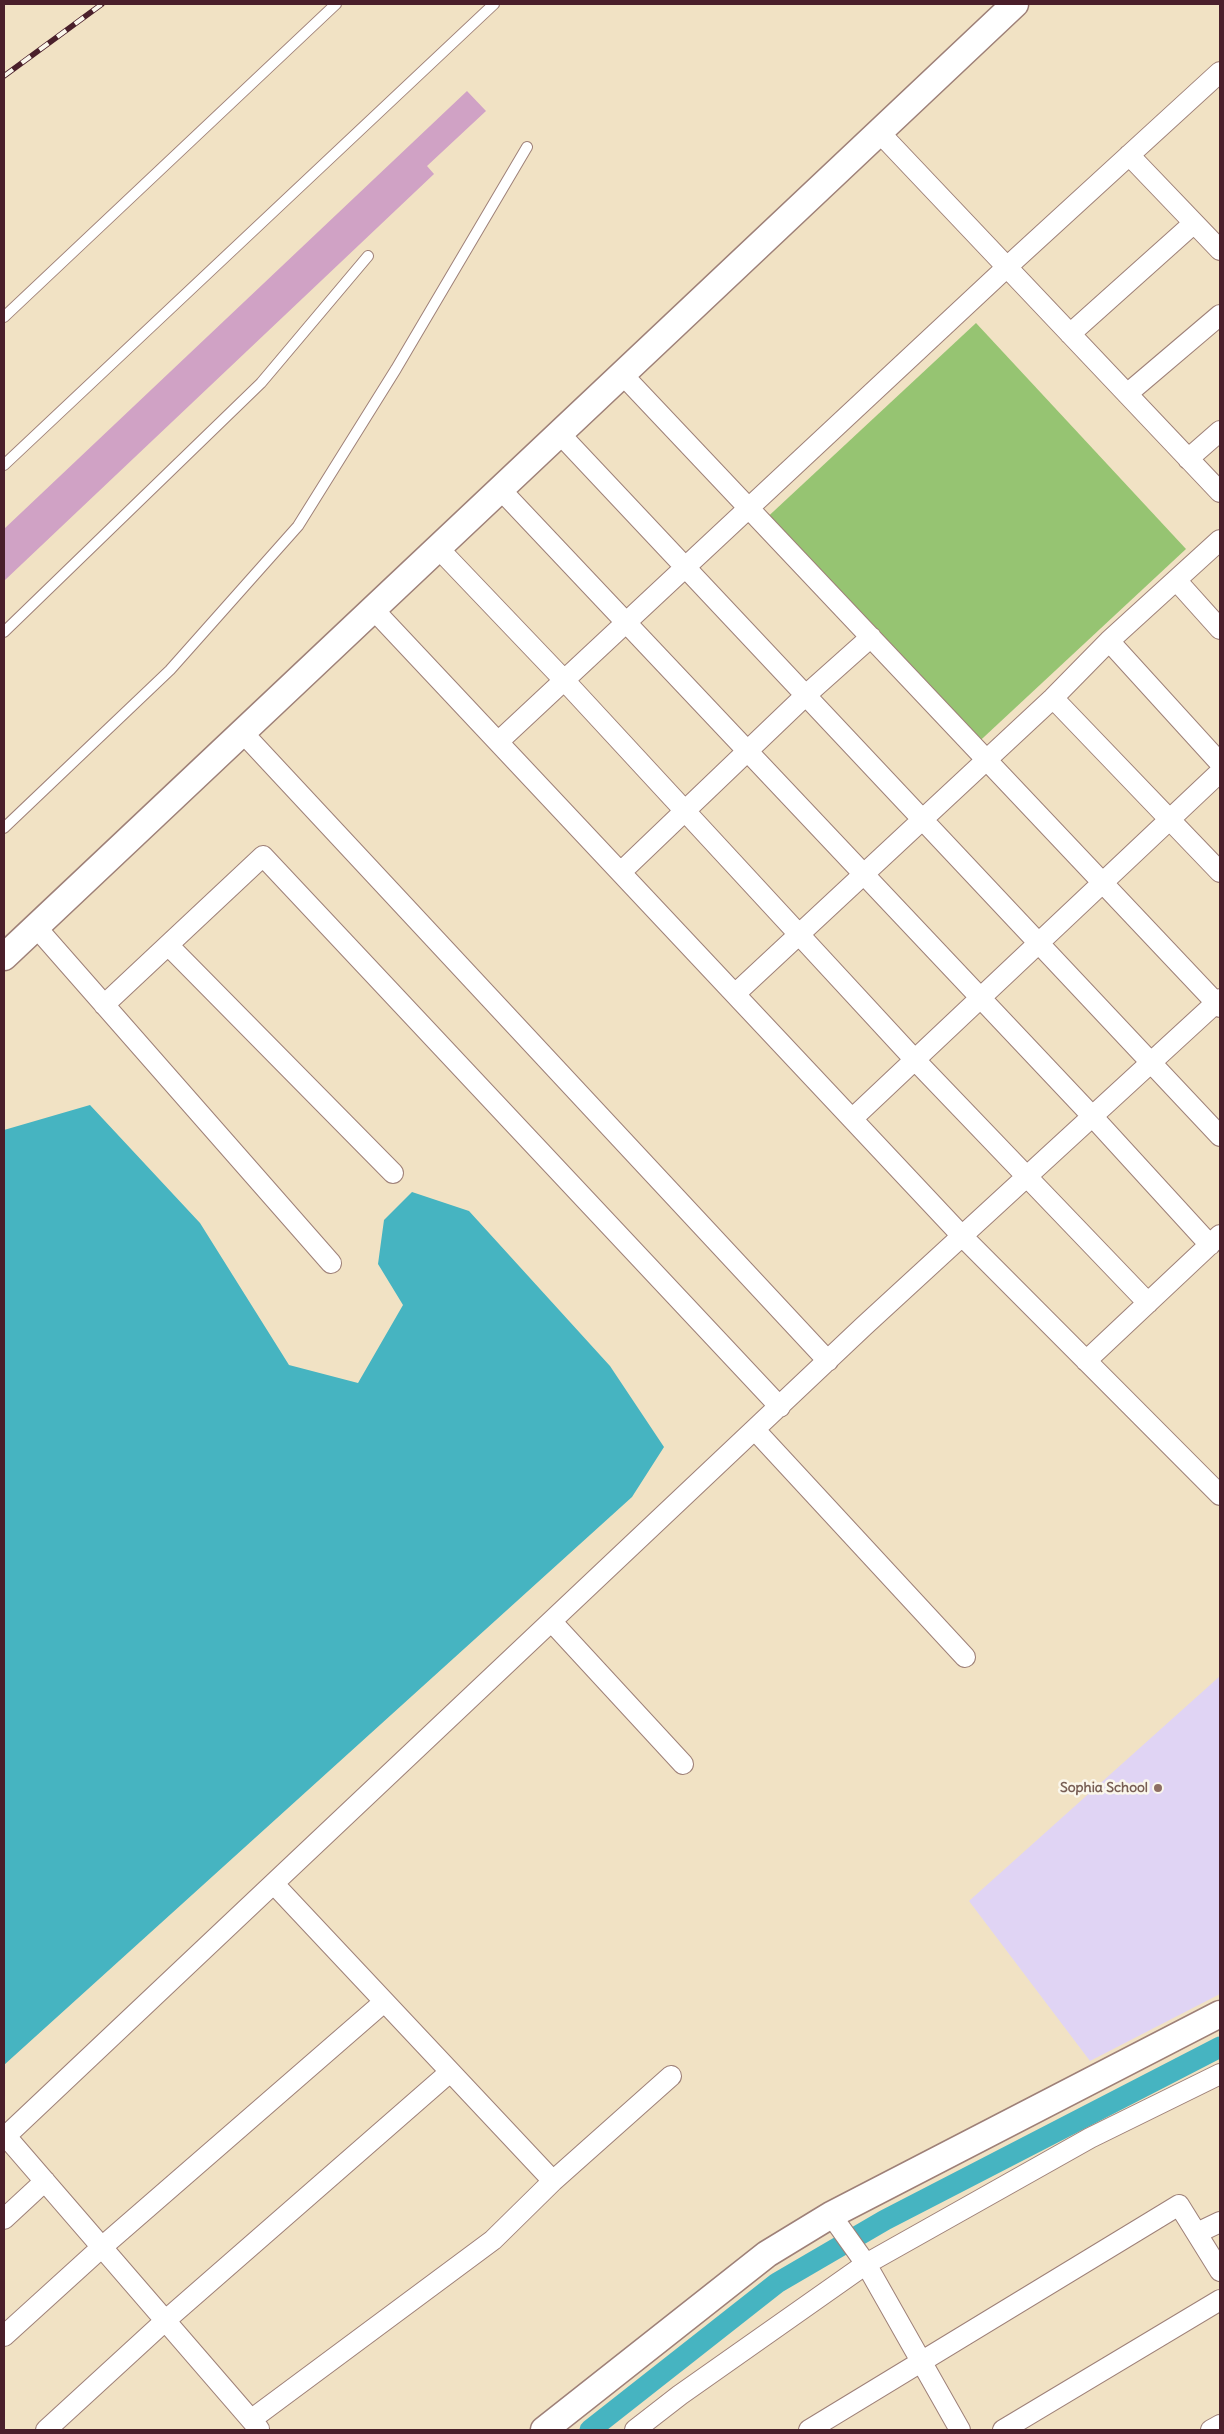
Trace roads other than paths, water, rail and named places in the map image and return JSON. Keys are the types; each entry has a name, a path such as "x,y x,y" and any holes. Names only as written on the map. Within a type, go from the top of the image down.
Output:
{"street":[{"path":"4,958 439,549 621,373 1015,4"},
{"path":"498,742 1007,267 1220,72"},
{"path":"879,132 1220,492"},
{"path":"1129,155 1220,250"},
{"path":"1070,334 1194,223"},
{"path":"1127,394 1220,315"},
{"path":"621,373 986,760 1219,1003 1151,1062 962,1236 5,2135 256,2425 493,2240 553,2181 671,2076"},
{"path":"1188,459 1220,431"},
{"path":"560,434 1220,1136"},
{"path":"501,490 1093,1117 1215,1240 1086,1361"},
{"path":"735,994 1053,698 1109,641 1220,540"},
{"path":"439,549 564,680 915,1060 1026,1178 1148,1303"},
{"path":"1176,580 1220,629"},
{"path":"374,610 962,1236 1220,1495"},
{"path":"621,872 806,695 871,637"},
{"path":"1109,641 1220,763"},
{"path":"1053,698 1220,872"},
{"path":"243,733 828,1361"},
{"path":"852,1119 1220,772"},
{"path":"104,1005 264,856 780,1407"},
{"path":"36,927 331,1263"},
{"path":"168,945 392,1173"},
{"path":"755,1430 965,1657"},
{"path":"552,1622 683,1764"},
{"path":"274,1884 553,2181"},
{"path":"4,2336 102,2246 384,2002"},
{"path":"544,2430 767,2254 835,2220 1220,2014"},
{"path":"46,2430 67,2423 166,2320 450,2072"},
{"path":"635,2430 862,2257 1090,2138 1220,2074"},
{"path":"4,2219 45,2181"},
{"path":"809,2430 1179,2205 1220,2271"},
{"path":"835,2220 862,2257 960,2430"},
{"path":"1197,2233 1220,2222"},
{"path":"1003,2430 1220,2300"},
{"path":"1211,2430 1220,2425"}],"lane":[{"path":"4,317 336,4"},
{"path":"4,465 494,4"},
{"path":"4,828 170,670 298,526 396,369 528,147"},
{"path":"4,632 261,383 368,256"}],"water":[{"path":"90,1105 200,1223 289,1365 358,1383 403,1305 378,1264 384,1220 412,1192 469,1211 610,1366 664,1447 632,1497 4,2065 4,1130"}],"waterway":[{"path":"590,2430 777,2283 885,2220 1220,2047"}],"railway":[{"path":"4,76 102,4"}],"place":[{"name":"Sophia School","path":"1158,1788"}]}
